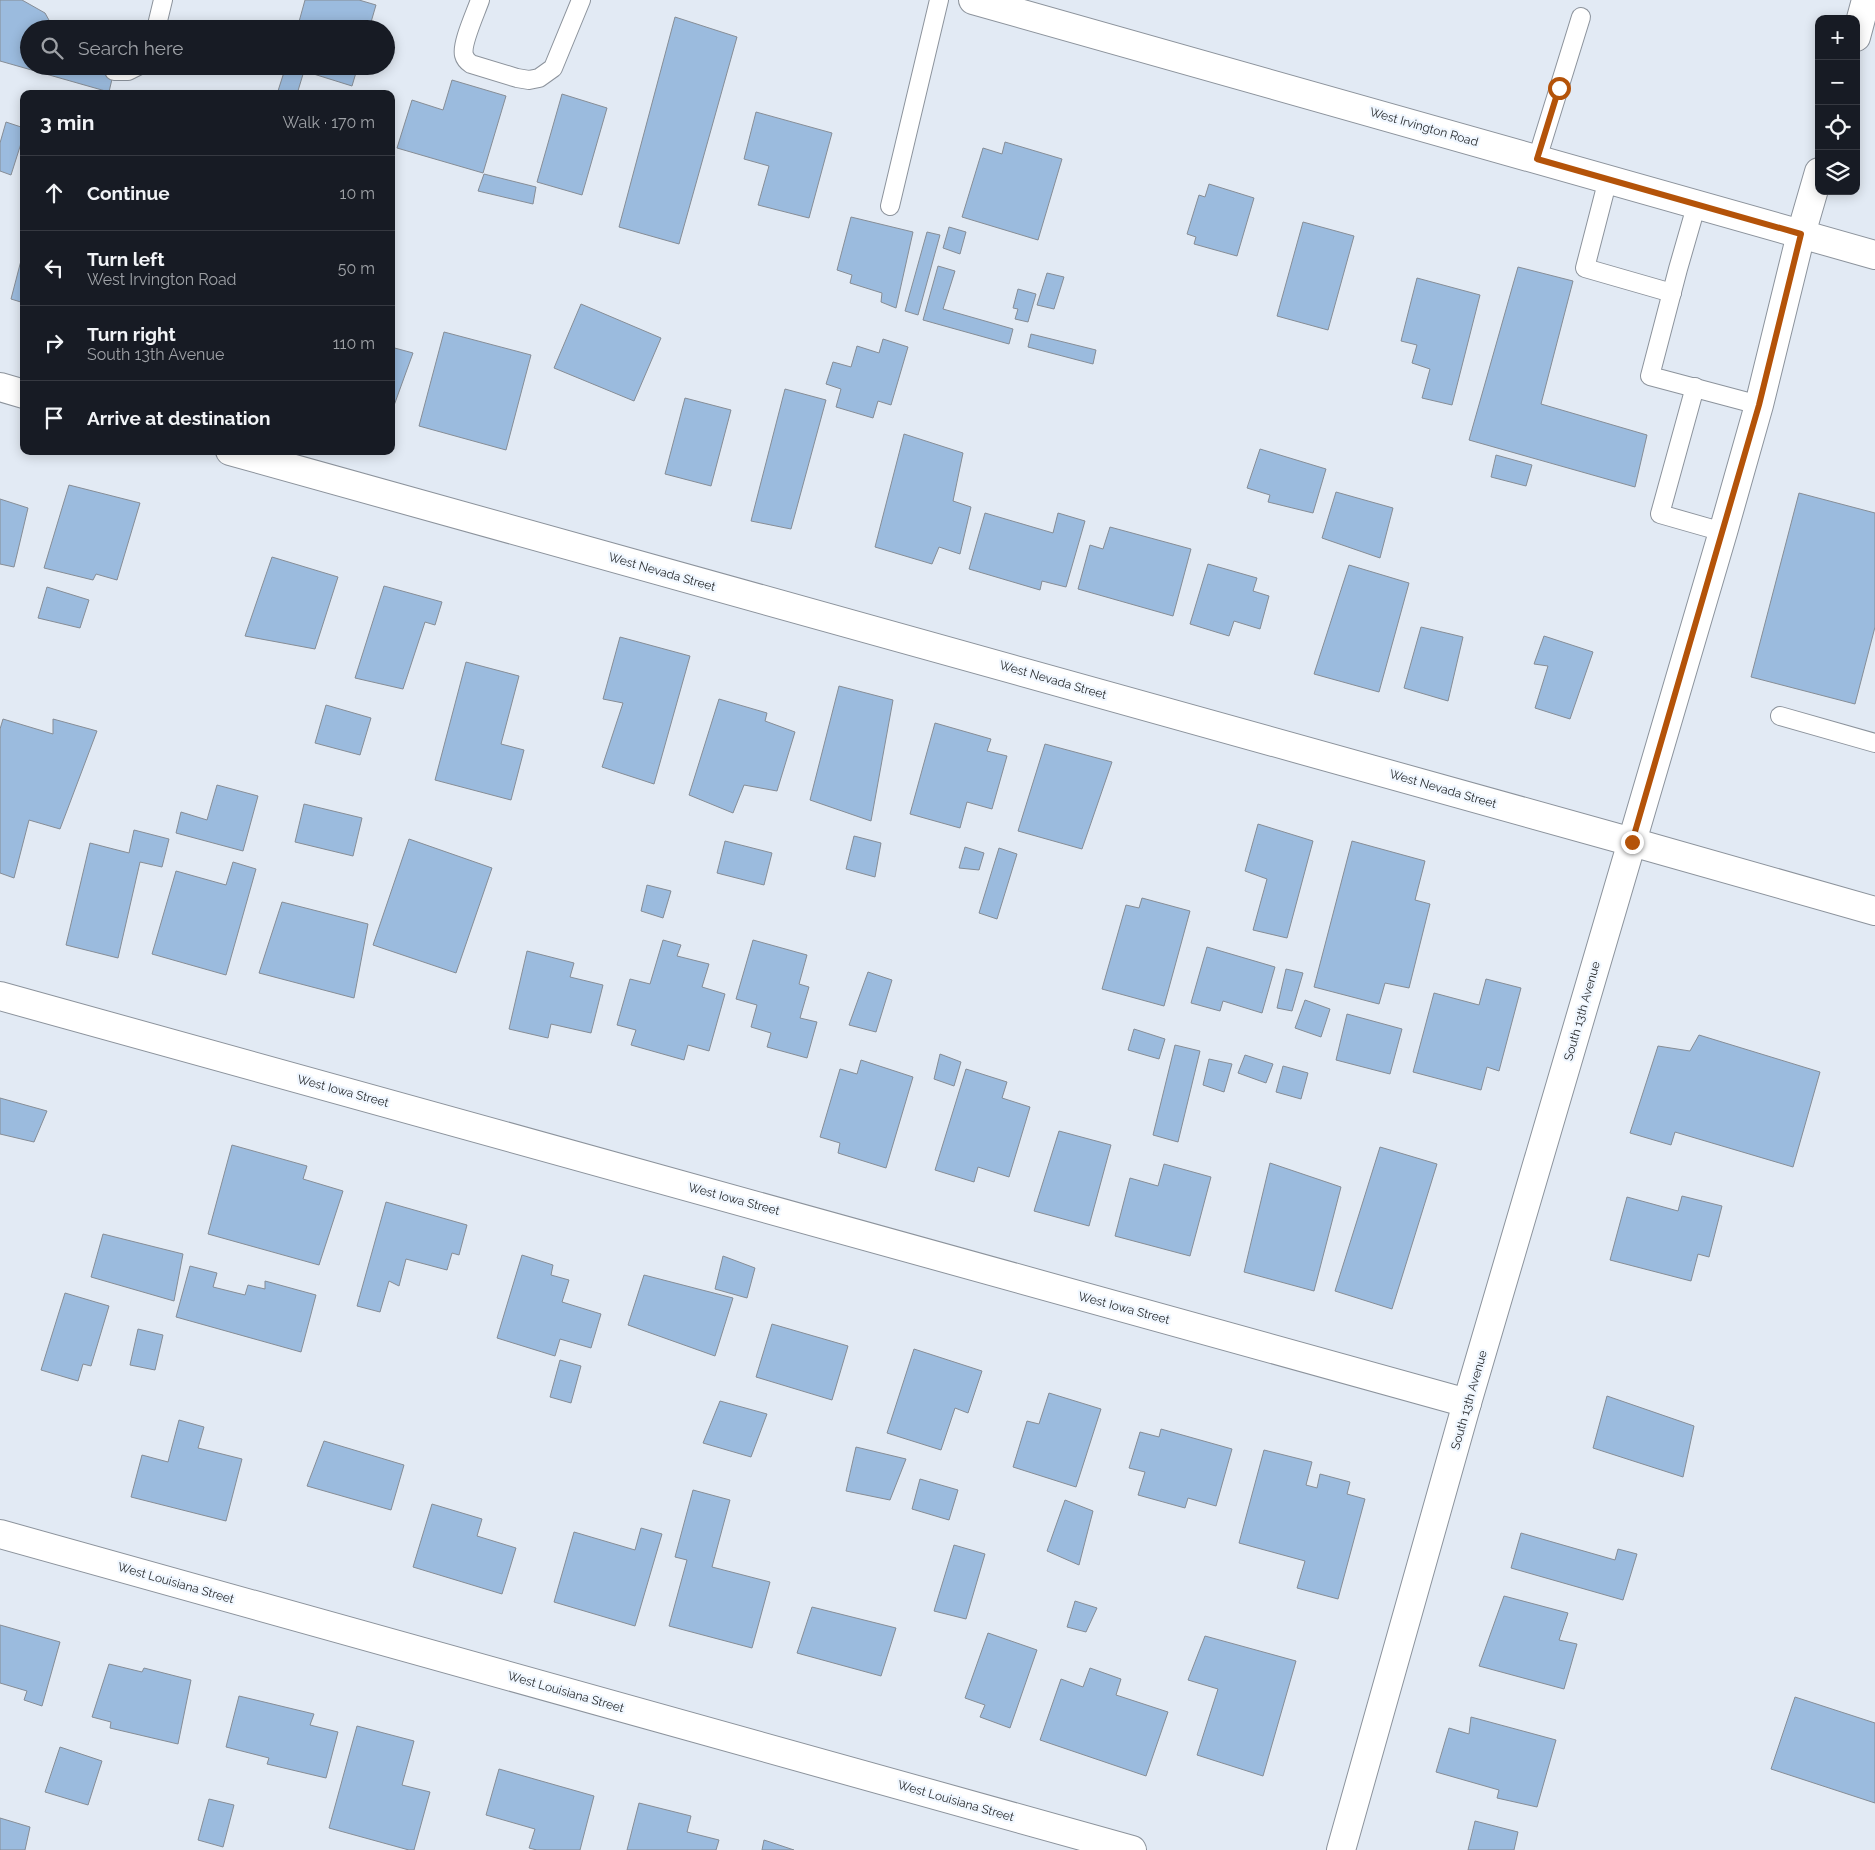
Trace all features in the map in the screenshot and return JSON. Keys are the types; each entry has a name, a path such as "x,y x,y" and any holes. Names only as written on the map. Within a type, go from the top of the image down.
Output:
{"street":[{"name":"West Irvington Road","path":"973,0 1697,203 1875,255"},
{"path":"1860,22 1866,0"},
{"name":"South 13th Avenue","path":"1341,1850 1468,1403 1723,532 1759,405 1801,234 1815,186"},
{"path":"0,387 20,393"},
{"name":"West Nevada Street","path":"244,455 1875,911"},
{"name":"West Iowa Street","path":"0,996 1468,1403"},
{"name":"West Louisiana Street","path":"0,1534 1132,1850"}],"lane":[{"path":"158,20 163,0"},
{"path":"480,0 464,45 463,54 466,60 471,64 530,80 539,78 553,68 582,0"},
{"path":"890,206 939,0"},
{"path":"1537,159 1581,17"},
{"path":"1608,179 1585,268 1672,293"},
{"path":"1697,203 1650,376 1759,405"},
{"path":"1695,387 1660,514 1723,532"},
{"path":"1780,716 1875,743"}],"building":[{"path":"0,0 22,0 45,13 49,20 20,20 20,67 0,61"},
{"path":"305,0 359,0 376,5 372,20 299,20"},
{"path":"675,17 737,37 679,244 619,227"},
{"path":"49,75 113,75 109,90 102,90"},
{"path":"283,75 303,75 298,90 278,90"},
{"path":"317,75 355,75 352,86"},
{"path":"452,80 506,96 483,173 397,148 412,100 443,110"},
{"path":"562,94 607,108 582,195 537,182"},
{"path":"756,112 832,133 809,218 758,205 769,166 744,159"},
{"path":"6,122 20,127 20,147 11,175 0,171 0,143"},
{"path":"1005,142 1062,159 1038,240 962,217 983,148 1002,154"},
{"path":"484,174 536,187 533,204 478,191"},
{"path":"1209,184 1254,198 1237,256 1194,244 1196,237 1187,234 1199,195 1205,197"},
{"path":"851,217 913,232 896,308 881,302 882,293 850,283 852,275 837,270"},
{"path":"1303,222 1354,236 1328,330 1277,316"},
{"path":"949,227 966,232 960,254 943,248"},
{"path":"927,232 940,235 918,315 905,311"},
{"path":"20,264 20,302 11,299"},
{"path":"938,266 955,271 943,309 1013,329 1009,344 923,320"},
{"path":"1518,267 1573,281 1541,404 1647,435 1635,487 1469,440"},
{"path":"1047,273 1064,277 1054,309 1037,305"},
{"path":"1417,278 1480,295 1452,405 1422,398 1430,369 1412,363 1417,345 1401,341"},
{"path":"1018,289 1036,294 1028,322 1015,319 1018,309 1013,308"},
{"path":"581,304 661,338 634,401 554,368"},
{"path":"444,332 531,355 506,450 419,426"},
{"path":"1031,334 1096,350 1093,364 1028,347"},
{"path":"883,339 908,347 891,405 878,401 873,418 836,407 841,389 826,384 833,362 851,367 857,346 879,353"},
{"path":"395,348 413,353 395,403"},
{"path":"785,389 826,400 791,529 751,521"},
{"path":"685,398 731,410 711,486 665,474"},
{"path":"904,434 963,453 953,501 971,507 960,554 939,547 932,564 875,547"},
{"path":"1260,449 1326,469 1313,513 1268,502 1270,495 1247,488"},
{"path":"1496,455 1532,465 1526,486 1491,477"},
{"path":"69,485 140,503 117,580 96,574 93,580 44,568"},
{"path":"1336,492 1393,508 1380,558 1322,538"},
{"path":"1799,493 1875,513 1875,627 1855,704 1751,677"},
{"path":"0,499 28,508 14,567 0,564"},
{"path":"985,513 1053,533 1058,513 1085,521 1066,587 1042,581 1040,590 969,569"},
{"path":"1110,527 1191,549 1173,616 1078,589 1090,545 1103,549"},
{"path":"272,557 338,577 315,649 245,636"},
{"path":"1208,564 1257,578 1253,591 1269,596 1260,629 1234,621 1229,636 1190,624"},
{"path":"1349,565 1409,583 1379,692 1314,674"},
{"path":"384,586 442,602 435,625 425,622 403,689 355,678"},
{"path":"47,587 89,600 80,628 38,618"},
{"path":"1421,627 1463,637 1448,701 1404,688"},
{"path":"1544,636 1593,652 1570,719 1535,708 1548,666 1534,664"},
{"path":"620,637 690,656 654,784 602,767 623,703 603,699"},
{"path":"466,662 519,676 501,744 524,750 511,800 435,780"},
{"path":"839,686 893,700 871,821 810,800"},
{"path":"719,699 767,713 765,721 795,732 777,791 744,785 733,813 689,795"},
{"path":"326,705 371,718 360,755 315,743"},
{"path":"3,719 53,734 53,719 97,731 60,829 29,820 14,878 0,873 0,729"},
{"path":"935,723 991,739 987,751 1007,756 992,809 967,802 960,828 910,814"},
{"path":"1045,744 1112,762 1082,849 1018,831"},
{"path":"217,785 258,796 243,851 176,833 181,812 207,820"},
{"path":"304,804 362,818 353,856 295,842"},
{"path":"1258,824 1313,841 1287,938 1253,930 1267,879 1245,871"},
{"path":"134,830 169,839 162,867 140,862 118,958 66,945 90,843 129,853"},
{"path":"854,836 881,843 875,877 846,869"},
{"path":"409,839 492,868 456,973 373,945"},
{"path":"725,841 772,853 764,885 717,873"},
{"path":"1352,841 1425,861 1415,900 1430,904 1409,988 1385,983 1379,1004 1314,987"},
{"path":"965,847 984,853 979,870 959,868"},
{"path":"999,848 1017,854 997,919 979,913"},
{"path":"233,862 256,869 226,975 152,954 176,871 226,885"},
{"path":"647,885 671,891 663,918 641,911"},
{"path":"1142,898 1190,911 1164,1006 1102,989 1126,905 1139,908"},
{"path":"282,902 368,924 354,998 259,973"},
{"path":"663,940 681,945 677,956 709,964 702,987 725,994 709,1051 688,1045 684,1060 631,1045 636,1030 617,1025 630,979 650,984"},
{"path":"753,940 807,955 799,984 809,987 800,1018 817,1022 807,1058 767,1047 771,1033 751,1027 757,1005 736,999"},
{"path":"1207,947 1275,967 1262,1013 1223,1001 1220,1011 1191,1003"},
{"path":"527,951 574,963 570,977 603,985 591,1033 551,1024 548,1038 509,1029"},
{"path":"1286,969 1303,973 1292,1011 1277,1008"},
{"path":"868,972 892,980 876,1032 849,1025"},
{"path":"1486,979 1521,988 1499,1071 1487,1067 1481,1090 1413,1072 1434,993 1479,1005"},
{"path":"1305,1000 1330,1009 1321,1037 1295,1028"},
{"path":"1347,1014 1402,1029 1390,1074 1336,1060"},
{"path":"1134,1029 1165,1039 1159,1059 1128,1050"},
{"path":"1699,1035 1820,1072 1793,1167 1675,1132 1671,1145 1630,1133 1658,1046 1690,1051"},
{"path":"1175,1045 1200,1051 1178,1142 1153,1135"},
{"path":"940,1054 961,1062 954,1086 934,1079"},
{"path":"1245,1055 1273,1064 1266,1083 1238,1073"},
{"path":"1209,1059 1232,1064 1224,1092 1203,1085"},
{"path":"861,1060 913,1077 886,1168 838,1153 840,1143 820,1137 840,1069 857,1074"},
{"path":"1283,1066 1308,1073 1301,1099 1276,1092"},
{"path":"966,1069 1007,1082 1002,1098 1030,1107 1009,1177 978,1167 974,1182 935,1170"},
{"path":"0,1098 47,1111 34,1142 0,1134"},
{"path":"1059,1131 1111,1145 1089,1226 1034,1211"},
{"path":"232,1145 307,1166 303,1179 343,1191 319,1265 208,1234"},
{"path":"1380,1147 1437,1164 1392,1309 1335,1291"},
{"path":"1270,1163 1341,1187 1314,1291 1244,1272"},
{"path":"1164,1164 1211,1177 1190,1256 1115,1236 1130,1178 1158,1186"},
{"path":"1682,1196 1722,1206 1709,1257 1698,1254 1691,1281 1610,1260 1627,1197 1678,1211"},
{"path":"386,1202 467,1225 459,1255 452,1253 447,1270 406,1259 399,1286 389,1281 380,1312 357,1306"},
{"path":"103,1234 183,1254 174,1301 91,1277"},
{"path":"522,1255 553,1265 551,1275 569,1280 562,1302 601,1314 591,1348 560,1339 555,1356 497,1338"},
{"path":"723,1256 755,1268 747,1298 715,1289"},
{"path":"190,1266 217,1273 213,1287 245,1295 248,1285 265,1289 265,1281 316,1295 301,1352 176,1317"},
{"path":"644,1275 733,1298 715,1356 628,1325"},
{"path":"65,1293 109,1306 91,1366 83,1364 78,1381 41,1370"},
{"path":"772,1324 848,1346 832,1400 756,1377"},
{"path":"138,1329 163,1335 155,1370 130,1365"},
{"path":"914,1349 982,1371 968,1413 955,1408 941,1450 887,1433"},
{"path":"560,1360 581,1366 571,1403 550,1397"},
{"path":"1049,1393 1101,1409 1076,1487 1013,1467 1027,1421 1039,1424"},
{"path":"1607,1396 1694,1426 1683,1477 1593,1448"},
{"path":"720,1401 767,1414 751,1457 703,1443"},
{"path":"179,1420 204,1427 198,1448 242,1459 226,1521 131,1497 142,1455 168,1462"},
{"path":"1161,1429 1232,1449 1216,1506 1188,1498 1185,1508 1138,1495 1145,1472 1129,1468 1140,1432 1159,1437"},
{"path":"324,1441 404,1465 391,1510 307,1486"},
{"path":"856,1447 906,1459 890,1500 846,1491"},
{"path":"1264,1450 1312,1462 1306,1485 1317,1488 1320,1474 1350,1482 1347,1494 1365,1499 1338,1599 1297,1588 1305,1561 1239,1543"},
{"path":"920,1479 958,1490 949,1520 912,1509"},
{"path":"693,1490 730,1500 712,1567 770,1582 752,1648 669,1626 687,1560 675,1557"},
{"path":"1065,1500 1093,1511 1079,1565 1047,1551"},
{"path":"432,1504 482,1519 477,1536 516,1548 502,1594 413,1567"},
{"path":"641,1528 662,1534 635,1626 554,1602 574,1532 635,1550"},
{"path":"1521,1533 1615,1560 1618,1549 1637,1554 1623,1600 1511,1568"},
{"path":"954,1545 985,1554 966,1619 934,1611"},
{"path":"1504,1596 1568,1613 1559,1640 1577,1644 1564,1689 1479,1666"},
{"path":"1075,1601 1097,1608 1086,1632 1067,1627"},
{"path":"812,1607 896,1628 881,1676 797,1653"},
{"path":"0,1625 60,1642 42,1706 24,1700 27,1691 0,1683"},
{"path":"988,1633 1037,1650 1010,1728 980,1717 985,1705 965,1698"},
{"path":"1205,1636 1296,1661 1263,1776 1197,1755 1218,1689 1188,1680"},
{"path":"109,1664 142,1672 144,1668 191,1680 178,1744 110,1728 111,1722 92,1717"},
{"path":"1090,1668 1121,1679 1116,1695 1168,1712 1146,1776 1040,1740 1061,1679 1083,1687"},
{"path":"239,1696 314,1714 310,1725 338,1732 326,1778 267,1764 269,1758 226,1747"},
{"path":"1795,1697 1875,1723 1875,1803 1771,1769"},
{"path":"1471,1717 1556,1740 1537,1807 1497,1798 1499,1790 1436,1772 1449,1728 1469,1734"},
{"path":"357,1726 414,1741 402,1785 430,1792 414,1850 329,1828"},
{"path":"60,1747 102,1761 88,1805 45,1792"},
{"path":"499,1769 594,1796 580,1850 537,1850 529,1848 535,1829 486,1815"},
{"path":"209,1799 234,1805 223,1847 198,1840"},
{"path":"639,1803 691,1816 687,1832 719,1840 716,1850 627,1850"},
{"path":"0,1818 30,1827 25,1850 0,1850"},
{"path":"1475,1821 1518,1832 1514,1850 1468,1850"},
{"path":"764,1840 794,1850 762,1850"}],"route":[{"path":"1559,88 1537,159 1801,234 1759,405 1632,842"}]}
